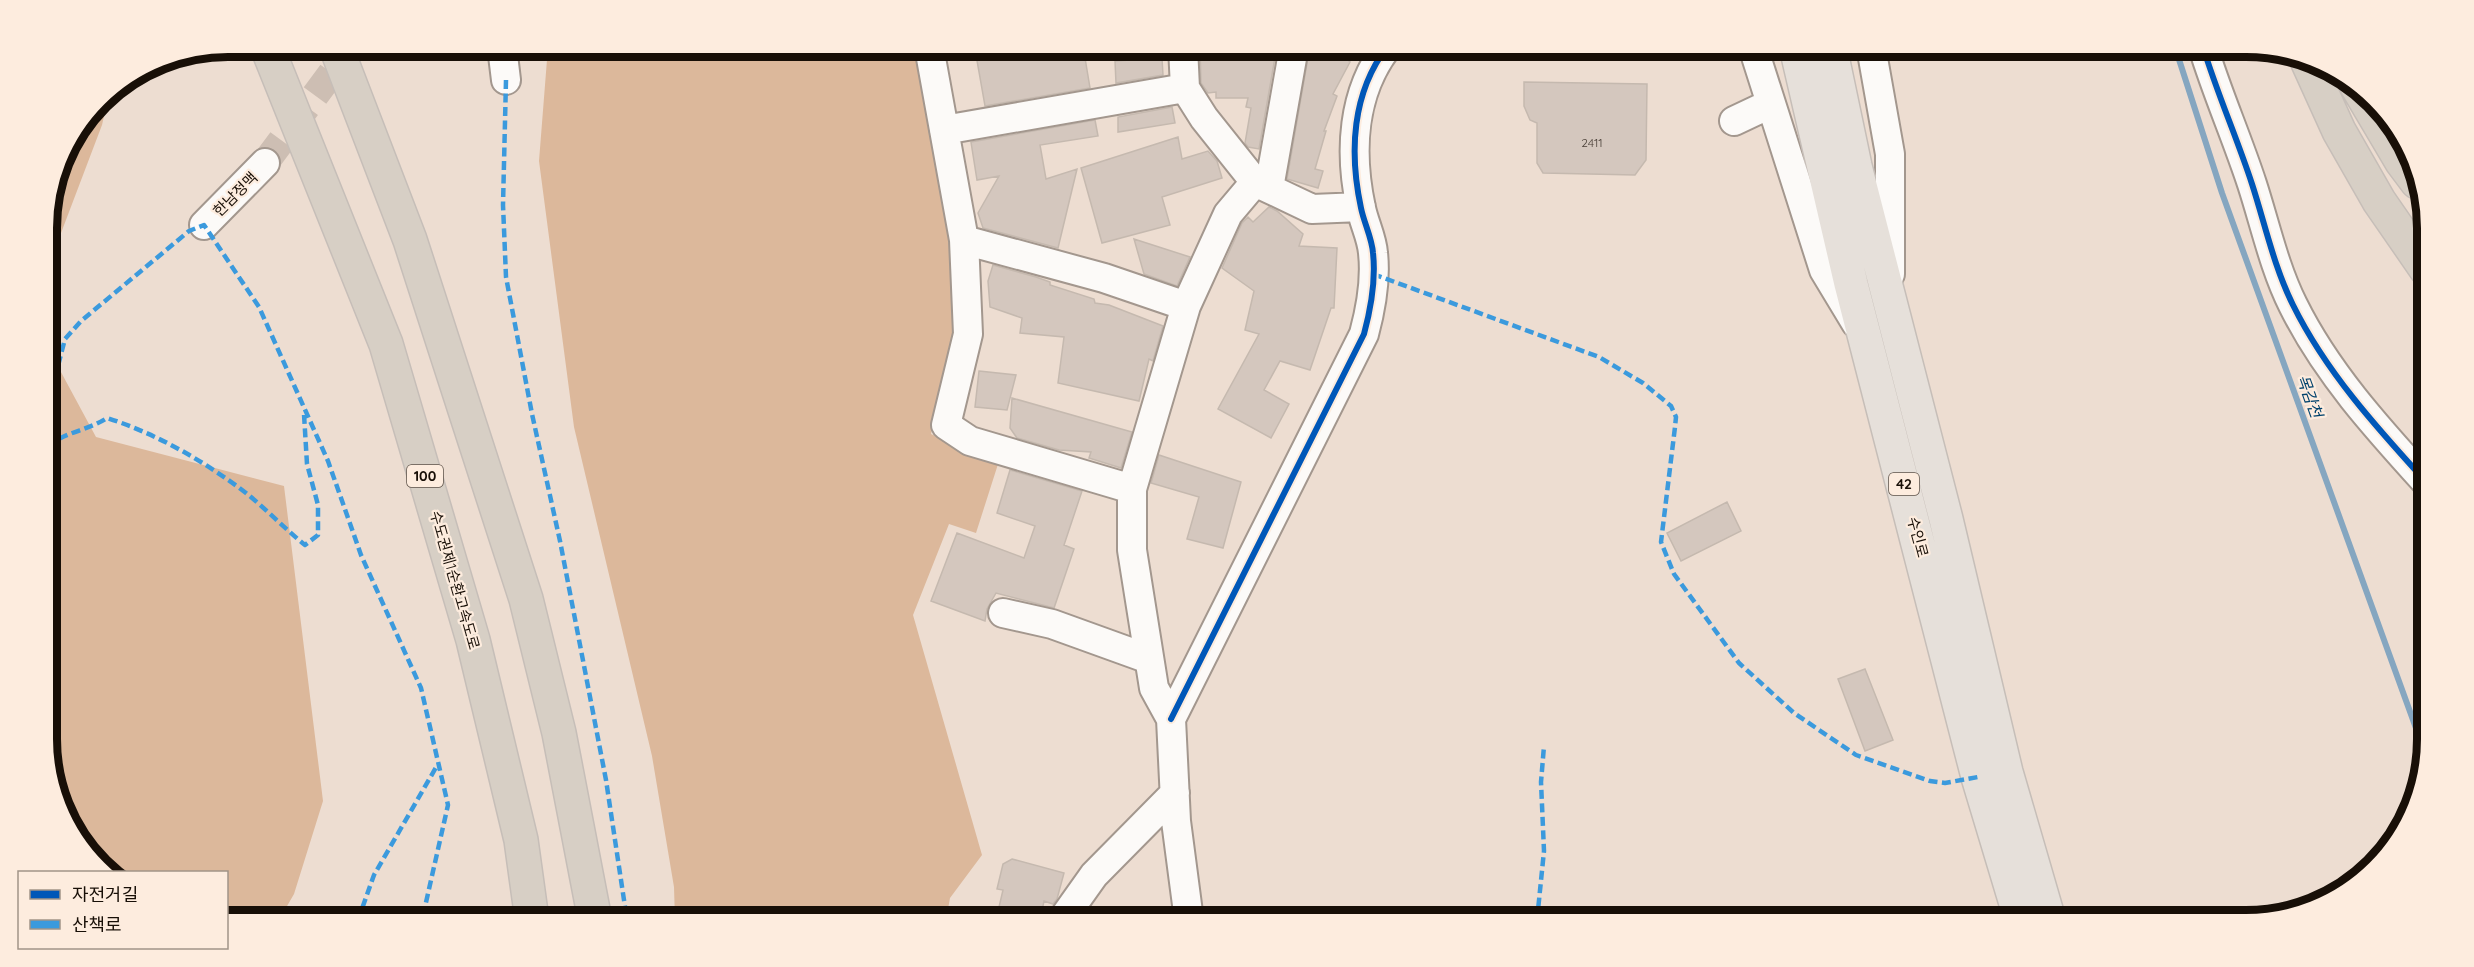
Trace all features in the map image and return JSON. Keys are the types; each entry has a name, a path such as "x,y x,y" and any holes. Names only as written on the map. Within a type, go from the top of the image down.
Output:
{"highway":[{"name":"수도권제1순환고속도로","path":"271,57 389,355 473,640 521,840 531,910"},
{"path":"340,57 410,240 526,599 559,733 592,910"},
{"path":"2312,71 2339,131 2379,201 2417,255"},
{"path":"2372,113 2406,167"}],"main road":[{"name":"수인로","path":"1799,57 1866,340 1978,777 2017,910"},
{"name":"수인로","path":"1832,57 1855,166 1946,519 2006,772 2046,910"}],"street":[{"path":"503,57 506,80"},
{"path":"931,57 964,240 968,334 946,425 970,441 1132,489"},
{"path":"1184,57 1185,88 1203,118 1262,185 1312,209 1361,207"},
{"path":"1188,910 1176,822 1171,719 1154,688 1149,659 1132,550 1132,489 1186,306 1228,214 1262,185 1291,57"},
{"path":"1171,719 1364,334 1372,307 1373,252 1361,207 1355,156 1357,112 1372,66 1379,57"},
{"path":"1756,57 1824,270 1866,340"},
{"path":"1873,57 1890,154 1891,303"},
{"path":"2207,57 2292,304 2320,353 2363,412 2417,472"},
{"path":"944,130 1185,88"},
{"path":"1734,121 1770,104"},
{"name":"한남정맥","path":"204,225 265,163"},
{"path":"964,240 1104,278 1186,306"},
{"path":"1003,613 1052,624 1149,659"},
{"path":"1069,910 1094,874 1175,793"}],"shaded area":[{"path":"547,57 920,57 954,251 957,327 931,434 967,451 999,461 976,533 949,524 913,615 982,855 950,898 948,910 675,910 674,887 652,756 574,427 539,161"},
{"path":"106,108 102,125 57,244 60,194 70,162 92,124"},
{"path":"57,365 96,437 284,486 323,801 294,894 285,910 228,910 228,871 119,871 99,852 75,815 60,773 57,751"}],"building":[{"path":"976,57 1085,57 1090,88 985,106"},
{"path":"1200,57 1275,57 1259,149 1248,147 1245,143 1251,108 1246,107 1248,98 1216,98 1216,92 1208,93 1201,83"},
{"path":"1308,57 1350,57 1348,60 1350,62 1333,94 1337,96 1324,131 1326,131 1315,169 1323,171 1318,188 1287,179"},
{"path":"1162,58 1163,75 1116,83 1115,61"},
{"path":"1524,82 1647,84 1646,160 1635,175 1543,173 1537,163 1537,123 1530,120 1524,106"},
{"path":"1172,107 1175,123 1118,132 1118,117"},
{"path":"1095,120 1098,136 1040,145 1046,179 1077,169 1058,248 983,228 978,213 999,176 977,180 971,142"},
{"path":"1178,137 1182,159 1208,151 1217,161 1222,178 1162,197 1170,225 1102,243 1081,168"},
{"path":"1269,207 1277,211 1303,234 1299,246 1337,248 1334,308 1331,308 1310,370 1280,361 1264,390 1289,404 1271,438 1218,409 1259,334 1245,330 1254,291 1222,268 1242,223 1248,217 1253,222"},
{"path":"1134,239 1190,257 1177,286 1144,274"},
{"path":"993,265 1050,282 1050,285 1094,299 1095,303 1109,305 1163,326 1153,361 1149,359 1139,401 1058,383 1064,337 1020,333 1022,318 990,307 988,281"},
{"path":"979,371 1016,375 1007,410 975,407"},
{"path":"1012,398 1132,432 1121,468 1089,458 1091,452 1059,450 1017,438 1010,428"},
{"path":"1159,455 1241,482 1223,548 1187,539 1199,497 1151,483"},
{"path":"1010,470 1082,491 1064,545 1074,549 1054,608 996,593 987,609 985,621 931,601 957,533 1024,558 1035,526 997,513"},
{"path":"1727,502 1741,531 1681,561 1667,533"},
{"path":"1865,669 1893,740 1865,751 1838,679"},
{"path":"1012,859 1064,873 1057,899 1053,904 1044,901 1042,910 998,910 1003,890 997,889 1003,864"}],"waterway":[{"name":"목감천","path":"2178,57 2222,193 2417,731"}],"tunnel":[{"path":"265,163 344,57"}],"marked path":[{"path":"506,80 503,205 506,277 606,780 626,910"},
{"path":"57,370 65,339 81,321 189,231 204,225 259,307 328,461 361,555 421,688 448,805 424,910"},
{"path":"1373,274 1599,357 1643,383 1671,406 1676,417 1661,542 1674,574 1739,663 1794,713 1856,755 1930,781 1945,783 1978,777"},
{"path":"57,440 107,418 144,432 214,470 246,493 305,545 318,535 318,505 307,464 304,414"},
{"path":"1538,910 1544,851 1541,782 1544,746"},
{"path":"362,910 374,875 438,764"}],"cycle path":[{"path":"1171,719 1364,334 1372,294 1374,263 1357,187 1356,124 1366,84 1380,57"},
{"path":"2206,57 2252,184 2275,261 2293,305 2306,330 2337,376 2371,420 2417,472"}]}
